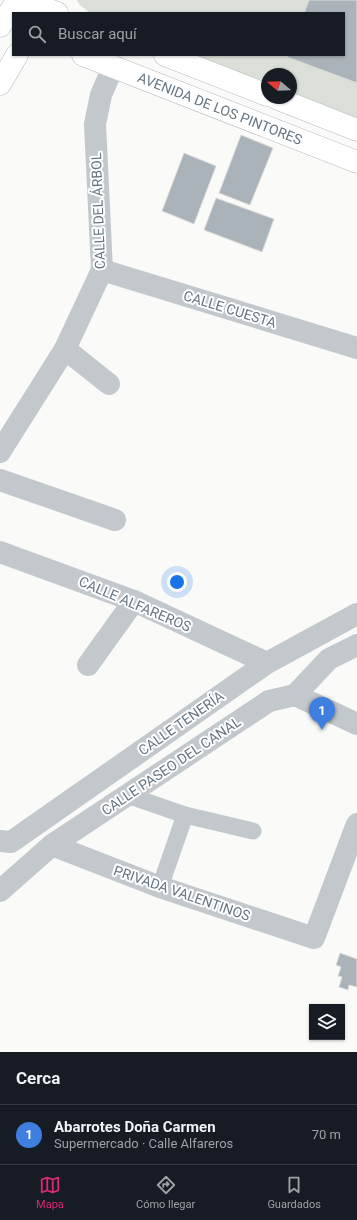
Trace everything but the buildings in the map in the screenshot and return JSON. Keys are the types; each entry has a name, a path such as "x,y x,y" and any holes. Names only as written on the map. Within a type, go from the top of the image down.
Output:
{"main road":[{"path":"5,26 18,0"},
{"path":"24,0 49,12"},
{"path":"0,84 16,56"},
{"name":"AVENIDA DE LOS PINTORES","path":"86,56 357,162"},
{"path":"168,56 261,92"},
{"name":"AVENIDA DE LOS PINTORES","path":"291,104 357,130"}],"street":[{"name":"CALLE DEL ÁRBOL","path":"0,452 65,349 102,270 95,124 101,95 113,67"},
{"name":"CALLE CUESTA","path":"102,270 357,348"},
{"path":"65,349 109,384"},
{"path":"0,480 115,520"},
{"name":"CALLE ALFAREROS","path":"0,552 134,601 267,663"},
{"path":"88,665 134,601"},
{"name":"CALLE TENERÍA","path":"5,841 267,663 357,614"},
{"path":"357,645 329,659 295,695 357,724"},
{"name":"CALLE PASEO DEL CANAL","path":"0,891 52,845 127,795 269,701 295,695"},
{"path":"127,795 185,815 253,831"},
{"path":"160,887 185,815"},
{"name":"PRIVADA VALENTINOS","path":"52,845 160,887 314,938 357,824"}],"shaded area":[{"path":"77,0 357,0 357,123 297,99 297,68 261,68 261,85 188,56 345,56 345,12 89,12 79,4"}],"place":[{"name":"Abarrotes Doña Carmen","path":"322,730"}]}
